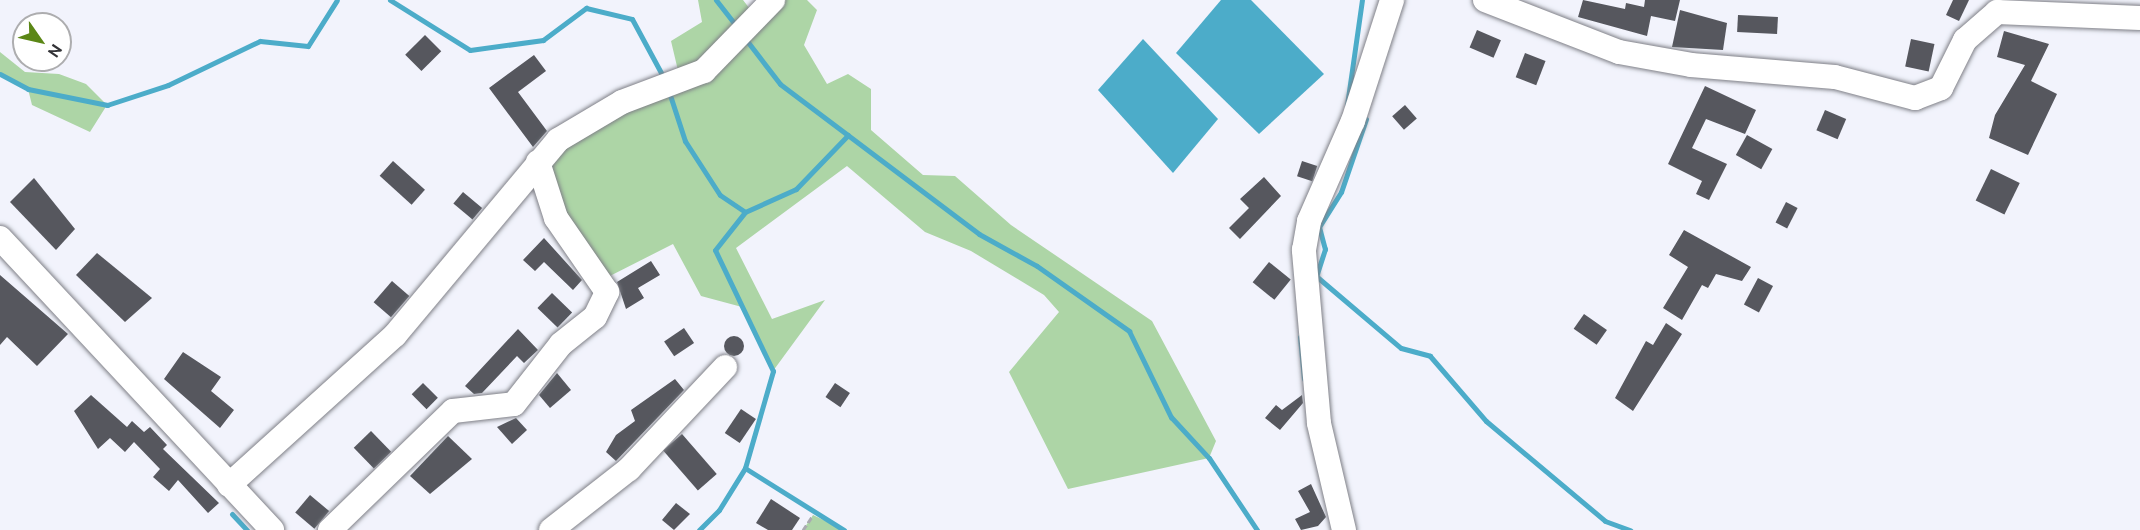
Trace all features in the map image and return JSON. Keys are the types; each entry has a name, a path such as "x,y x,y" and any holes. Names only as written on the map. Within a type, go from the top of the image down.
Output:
{"street":[{"path":"229,485 395,335 558,140 622,102 704,71 773,0"},
{"path":"1344,530 1319,423 1304,250 1309,221 1345,142 1392,0"},
{"path":"1485,0 1619,52 1691,65 1835,77 1914,98 1941,88 1965,40 1997,12 2140,18"},
{"path":"330,530 453,411 514,404 561,344 595,317 607,292 556,218 538,162"},
{"path":"0,238 272,530"},
{"path":"551,530 628,469 725,367"}],"path":[{"path":"803,530 813,515"}],"green space":[{"path":"698,0 743,0 756,17 773,0 807,0 817,10 804,45 827,84 848,74 871,89 871,130 923,175 955,176 1011,225 1152,321 1216,441 1209,458 1068,489 1009,372 1059,312 1044,295 971,251 925,232 847,166 736,248 772,319 825,300 773,371 742,307 701,296 673,244 600,281 542,182 558,140 680,79 671,41 702,22"},
{"path":"0,52 12,62 12,72 59,74 86,84 107,105 90,132 32,105 28,89 0,74"},
{"path":"813,515 844,530 803,530"}],"water":[{"path":"1221,0 1251,0 1324,74 1259,134 1176,53"},
{"path":"1143,39 1218,119 1173,173 1098,90"}],"building":[{"path":"1583,0 1625,9 1626,3 1644,7 1645,0 1680,0 1675,21 1651,16 1647,36 1578,17"},
{"path":"1953,0 1969,0 1959,21 1946,15"},
{"path":"1680,10 1727,23 1723,50 1672,47"},
{"path":"1738,15 1778,17 1777,34 1737,32"},
{"path":"1477,30 1501,40 1494,58 1470,47"},
{"path":"2004,31 2049,44 2031,81 2057,94 2028,155 1989,138 1995,115 2025,65 1997,57"},
{"path":"425,35 441,51 421,71 405,55"},
{"path":"1911,39 1934,44 1929,71 1905,66"},
{"path":"1525,53 1546,61 1536,85 1516,77"},
{"path":"534,55 546,71 518,92 547,131 533,147 489,88"},
{"path":"1705,86 1756,110 1745,134 1706,119 1692,148 1727,164 1709,200 1696,194 1702,181 1668,164"},
{"path":"1405,105 1417,119 1404,130 1392,116"},
{"path":"1825,110 1846,119 1838,139 1816,130"},
{"path":"1747,135 1772,149 1761,169 1736,155"},
{"path":"393,161 425,190 412,205 380,176"},
{"path":"1302,161 1317,166 1312,181 1297,176"},
{"path":"1991,169 2020,183 2004,214 1976,200"},
{"path":"1264,177 1281,196 1240,239 1229,228 1249,208 1240,199"},
{"path":"34,178 75,229 56,250 10,202"},
{"path":"463,192 482,208 473,220 453,203"},
{"path":"1786,202 1798,208 1787,228 1776,222"},
{"path":"1684,230 1751,267 1742,281 1716,274 1708,288 1702,285 1682,320 1663,308 1688,267 1669,255"},
{"path":"544,238 582,280 573,290 544,262 535,271 523,260"},
{"path":"97,253 152,298 125,322 76,275"},
{"path":"651,261 660,275 638,288 644,298 626,309 617,282"},
{"path":"1269,262 1291,280 1274,300 1253,282"},
{"path":"0,275 68,334 37,366 7,337 0,345"},
{"path":"1758,278 1773,286 1759,312 1744,304"},
{"path":"392,281 409,296 391,317 374,302"},
{"path":"552,293 572,312 558,328 537,308"},
{"path":"1584,314 1607,330 1597,345 1574,329"},
{"path":"1666,323 1682,334 1633,411 1615,398 1646,341 1653,345"},
{"path":"684,328 694,343 674,356 664,341"},
{"path":"518,329 538,350 524,363 517,356 482,393 474,394 465,386"},
{"path":"734,336 741,339 744,346 741,353 734,356 727,353 724,346 727,339"},
{"path":"183,352 221,377 211,391 234,410 220,428 164,379"},
{"path":"557,373 571,390 550,408 539,395"},
{"path":"675,379 684,390 616,461 606,452 616,435 635,421 631,410"},
{"path":"423,383 438,398 427,409 412,394"},
{"path":"835,383 850,393 840,407 825,397"},
{"path":"91,395 127,427 132,421 144,432 150,427 167,445 163,449 219,503 208,513 178,480 169,491 153,477 160,469 134,442 125,452 110,438 98,449 74,411"},
{"path":"1302,395 1303,403 1280,430 1265,418 1276,405 1282,410"},
{"path":"741,409 756,419 740,443 725,433"},
{"path":"516,418 527,430 512,444 497,427"},
{"path":"371,431 391,452 374,469 354,448"},
{"path":"682,434 717,474 698,490 663,450"},
{"path":"448,436 472,459 430,494 410,476"},
{"path":"1311,484 1326,517 1318,526 1301,530 1295,519 1310,512 1298,491"},
{"path":"310,495 329,511 314,529 295,513"},
{"path":"771,499 800,518 792,530 768,530 756,523"},
{"path":"676,503 690,514 674,530 662,520"}],"waterway":[{"path":"0,74 28,89 107,105 168,85 260,41 308,46 337,0"},
{"path":"390,0 470,50 543,40 586,8 632,19 665,80"},
{"path":"716,0 737,27"},
{"path":"1347,105 1362,0"},
{"path":"744,37 780,84 979,234 1037,266 1129,331 1171,417 1209,458 1257,530"},
{"path":"669,92 685,141 720,195 745,212 796,189 848,135"},
{"path":"1366,119 1341,192 1319,227 1325,249 1316,276 1401,348 1430,356 1486,421 1605,521 1630,530"},
{"path":"699,530 719,510 745,468 773,371 715,250 745,212"},
{"path":"1300,337 1304,379"},
{"path":"745,468 844,530"},
{"path":"232,514 247,530"}]}
